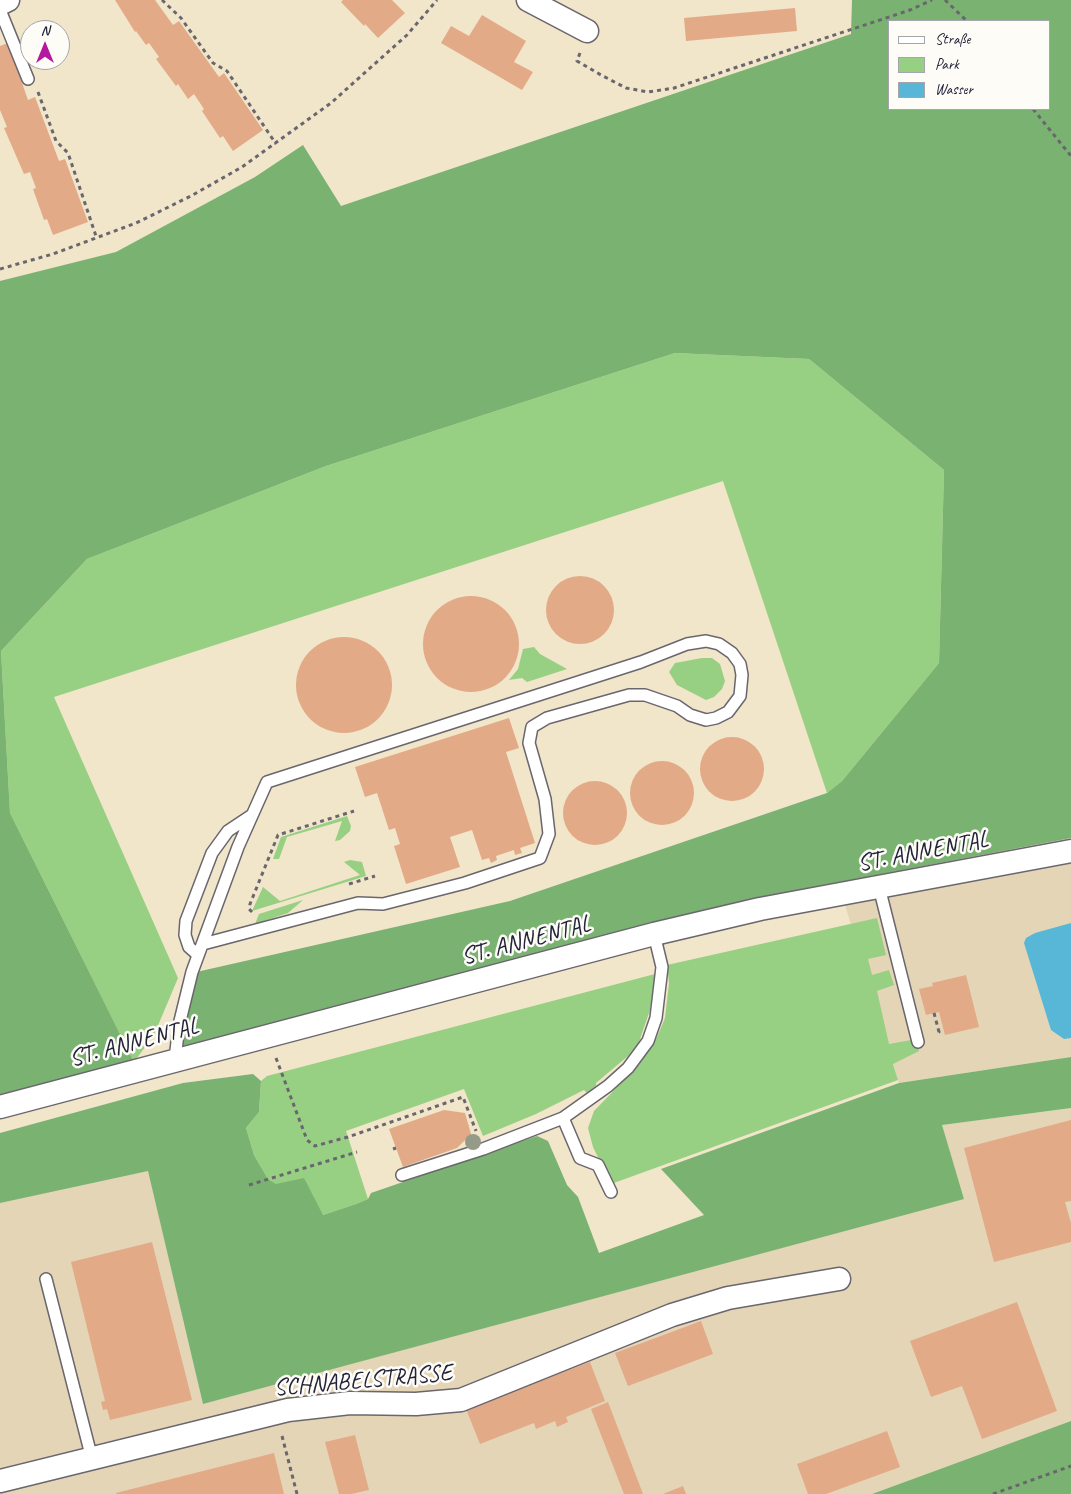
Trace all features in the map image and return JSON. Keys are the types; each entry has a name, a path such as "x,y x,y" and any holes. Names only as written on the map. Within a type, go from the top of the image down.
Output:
{"street":[{"path":"0,4 8,0"},
{"path":"528,0 587,31"},
{"name":"ST. ANNENTAL","path":"0,1106 654,934 760,909 1071,851"},
{"name":"SCHNABELSTRASSE","path":"0,1481 288,1410 350,1403 416,1404 461,1400 672,1315 728,1298 839,1279"}],"lane":[{"path":"0,10 28,79"},
{"path":"175,1059 179,1025 192,972 238,847 268,782 642,662 687,644 706,641 719,644 732,653 740,664 742,674 740,696 728,712 716,718 706,720 690,714 677,706 645,694 629,695 547,718 532,727 529,743 545,799 549,834 540,858 456,885 383,904 358,903 203,944"},
{"path":"198,956 188,947 185,935 186,921 212,854 228,831 253,814"},
{"path":"879,888 918,1042"},
{"path":"402,1175 483,1149 563,1118 608,1086 628,1068 648,1041 656,1018 662,967 654,934"},
{"path":"563,1118 580,1158 598,1165 611,1192"},
{"path":"46,1279 92,1459"}],"path":[{"path":"162,0 181,18 213,63 226,71 276,144"},
{"path":"0,269 53,254 97,238 136,223 192,196 276,144 332,103 407,35 437,0"},
{"path":"587,31 577,61 626,88 648,92 674,88 910,10 932,0"},
{"path":"945,0 966,20"},
{"path":"28,79 38,92 56,141 68,153 97,238"},
{"path":"1034,110 1071,156"},
{"path":"254,913 249,909 250,904 278,835 354,810"},
{"path":"346,885 374,876"},
{"path":"934,1013 938,1028"},
{"path":"268,1036 307,1140 315,1146 367,1132 463,1096 483,1149"},
{"path":"249,1185 357,1152"},
{"path":"288,1410 282,1433 297,1494"},
{"path":"993,1494 1071,1466"}],"shaded area":[{"path":"1071,852 1071,1057 899,1083 842,895"},
{"path":"1071,1108 1071,1421 872,1494 0,1494 0,1202 148,1170 203,1404 964,1198 941,1125"}],"green space":[{"path":"852,0 1071,0 1071,838 760,897 181,1048 192,973 510,901 827,793 842,781 939,663 944,470 809,359 675,353 326,466 87,559 1,651 10,813 134,1062 0,1097 0,281 116,252 255,177 303,145 341,206 851,34"},
{"path":"675,353 809,359 944,470 939,663 842,781 827,793 723,481 54,697 178,978 154,1035 134,1062 10,813 1,651 87,559 326,466"},
{"path":"534,647 540,654 567,669 527,682 522,678 509,680 518,669 523,649"},
{"path":"712,658 720,664 725,681 722,689 714,697 706,700 677,685 669,672 675,663"},
{"path":"347,816 351,826 350,831 340,840 335,841 342,821 287,837 279,859 273,859 281,837"},
{"path":"350,860 362,862 366,876 252,911 263,887 280,901 360,875 344,862"},
{"path":"303,900 288,913 255,924 259,914"},
{"path":"877,918 886,955 868,959 872,975 889,970 894,985 877,991 889,1044 917,1039 919,1051 893,1064 898,1080 611,1184 593,1147 588,1128 594,1111 635,1069 657,1037 665,1018 669,983 667,965"},
{"path":"655,974 650,1010 639,1042 628,1056 587,1093 584,1090 536,1114 483,1136 464,1089 346,1131 368,1199 323,1215 268,1179 254,1155 246,1128 259,1112 261,1081 267,1076"},
{"path":"1071,1057 1071,1108 942,1125 964,1199 203,1404 148,1171 0,1203 0,1133 183,1083 253,1074 261,1081 259,1112 246,1128 254,1155 268,1179 276,1184 304,1178 323,1215 368,1199 371,1193 537,1136 548,1141 567,1185 578,1197 599,1253 704,1215 661,1169 899,1083"},
{"path":"1071,1421 1071,1494 872,1494"}],"water":[{"path":"1071,923 1071,1038 1064,1039 1051,1030 1024,943 1026,938 1035,933"}],"building":[{"path":"115,0 155,0 173,25 179,21 219,77 224,73 263,130 233,151 223,136 220,138 202,111 204,109 194,94 188,99 178,84 176,86 156,59 159,57 149,43 146,45 135,32"},
{"path":"343,0 392,0 405,13 378,38 341,2"},
{"path":"795,8 797,31 686,41 684,18"},
{"path":"482,15 526,41 514,62 533,72 522,90 441,43 451,26 469,36"},
{"path":"8,43 28,100 35,97 59,161 65,159 88,222 53,235 47,219 44,220 33,189 36,188 30,172 24,174 4,128 7,127 0,110 0,46"},
{"path":"580,576 593,579 604,586 611,597 614,610 611,623 604,634 593,641 580,644 567,641 556,634 549,623 546,610 549,597 556,586 567,579"},
{"path":"471,596 489,600 505,610 515,626 519,644 515,662 505,678 489,688 471,692 453,688 437,678 427,662 423,644 427,626 437,610 453,600"},
{"path":"344,637 362,641 378,651 388,667 392,685 388,703 378,719 362,729 344,733 326,729 310,719 300,703 296,685 300,667 310,651 326,641"},
{"path":"509,718 519,748 506,752 535,843 520,848 522,853 515,855 514,850 496,856 497,860 491,863 489,858 482,860 472,830 450,837 460,867 406,884 394,846 400,844 395,828 389,830 377,793 365,797 355,767"},
{"path":"732,737 750,743 758,751 764,769 758,787 750,795 732,801 714,795 706,787 700,769 706,751 714,743"},
{"path":"662,761 680,767 688,775 694,793 688,811 680,819 662,825 644,819 636,811 630,793 636,775 644,767"},
{"path":"595,781 607,783 618,790 625,801 627,813 625,825 618,836 607,843 595,845 583,843 572,836 565,825 563,813 565,801 572,790 583,783"},
{"path":"966,975 979,1027 945,1035 939,1012 926,1015 919,989 933,986 932,983"},
{"path":"444,1110 465,1113 471,1134 457,1148 403,1167 389,1129"},
{"path":"1071,1120 1071,1201 1065,1202 1071,1223 1071,1242 994,1262 964,1148"},
{"path":"152,1242 192,1400 110,1420 107,1409 103,1410 101,1402 105,1401 71,1262"},
{"path":"1017,1302 1057,1411 982,1439 962,1386 931,1397 910,1341"},
{"path":"701,1321 713,1354 628,1386 615,1353"},
{"path":"590,1362 605,1401 566,1417 568,1422 557,1427 555,1421 536,1429 534,1423 480,1444 466,1409"},
{"path":"608,1402 643,1494 624,1494 591,1409"},
{"path":"887,1431 900,1467 826,1494 808,1494 797,1464"},
{"path":"355,1435 369,1490 351,1494 339,1494 325,1442"},
{"path":"274,1453 284,1494 116,1494 116,1493"},
{"path":"683,1486 686,1494 663,1494"}]}
